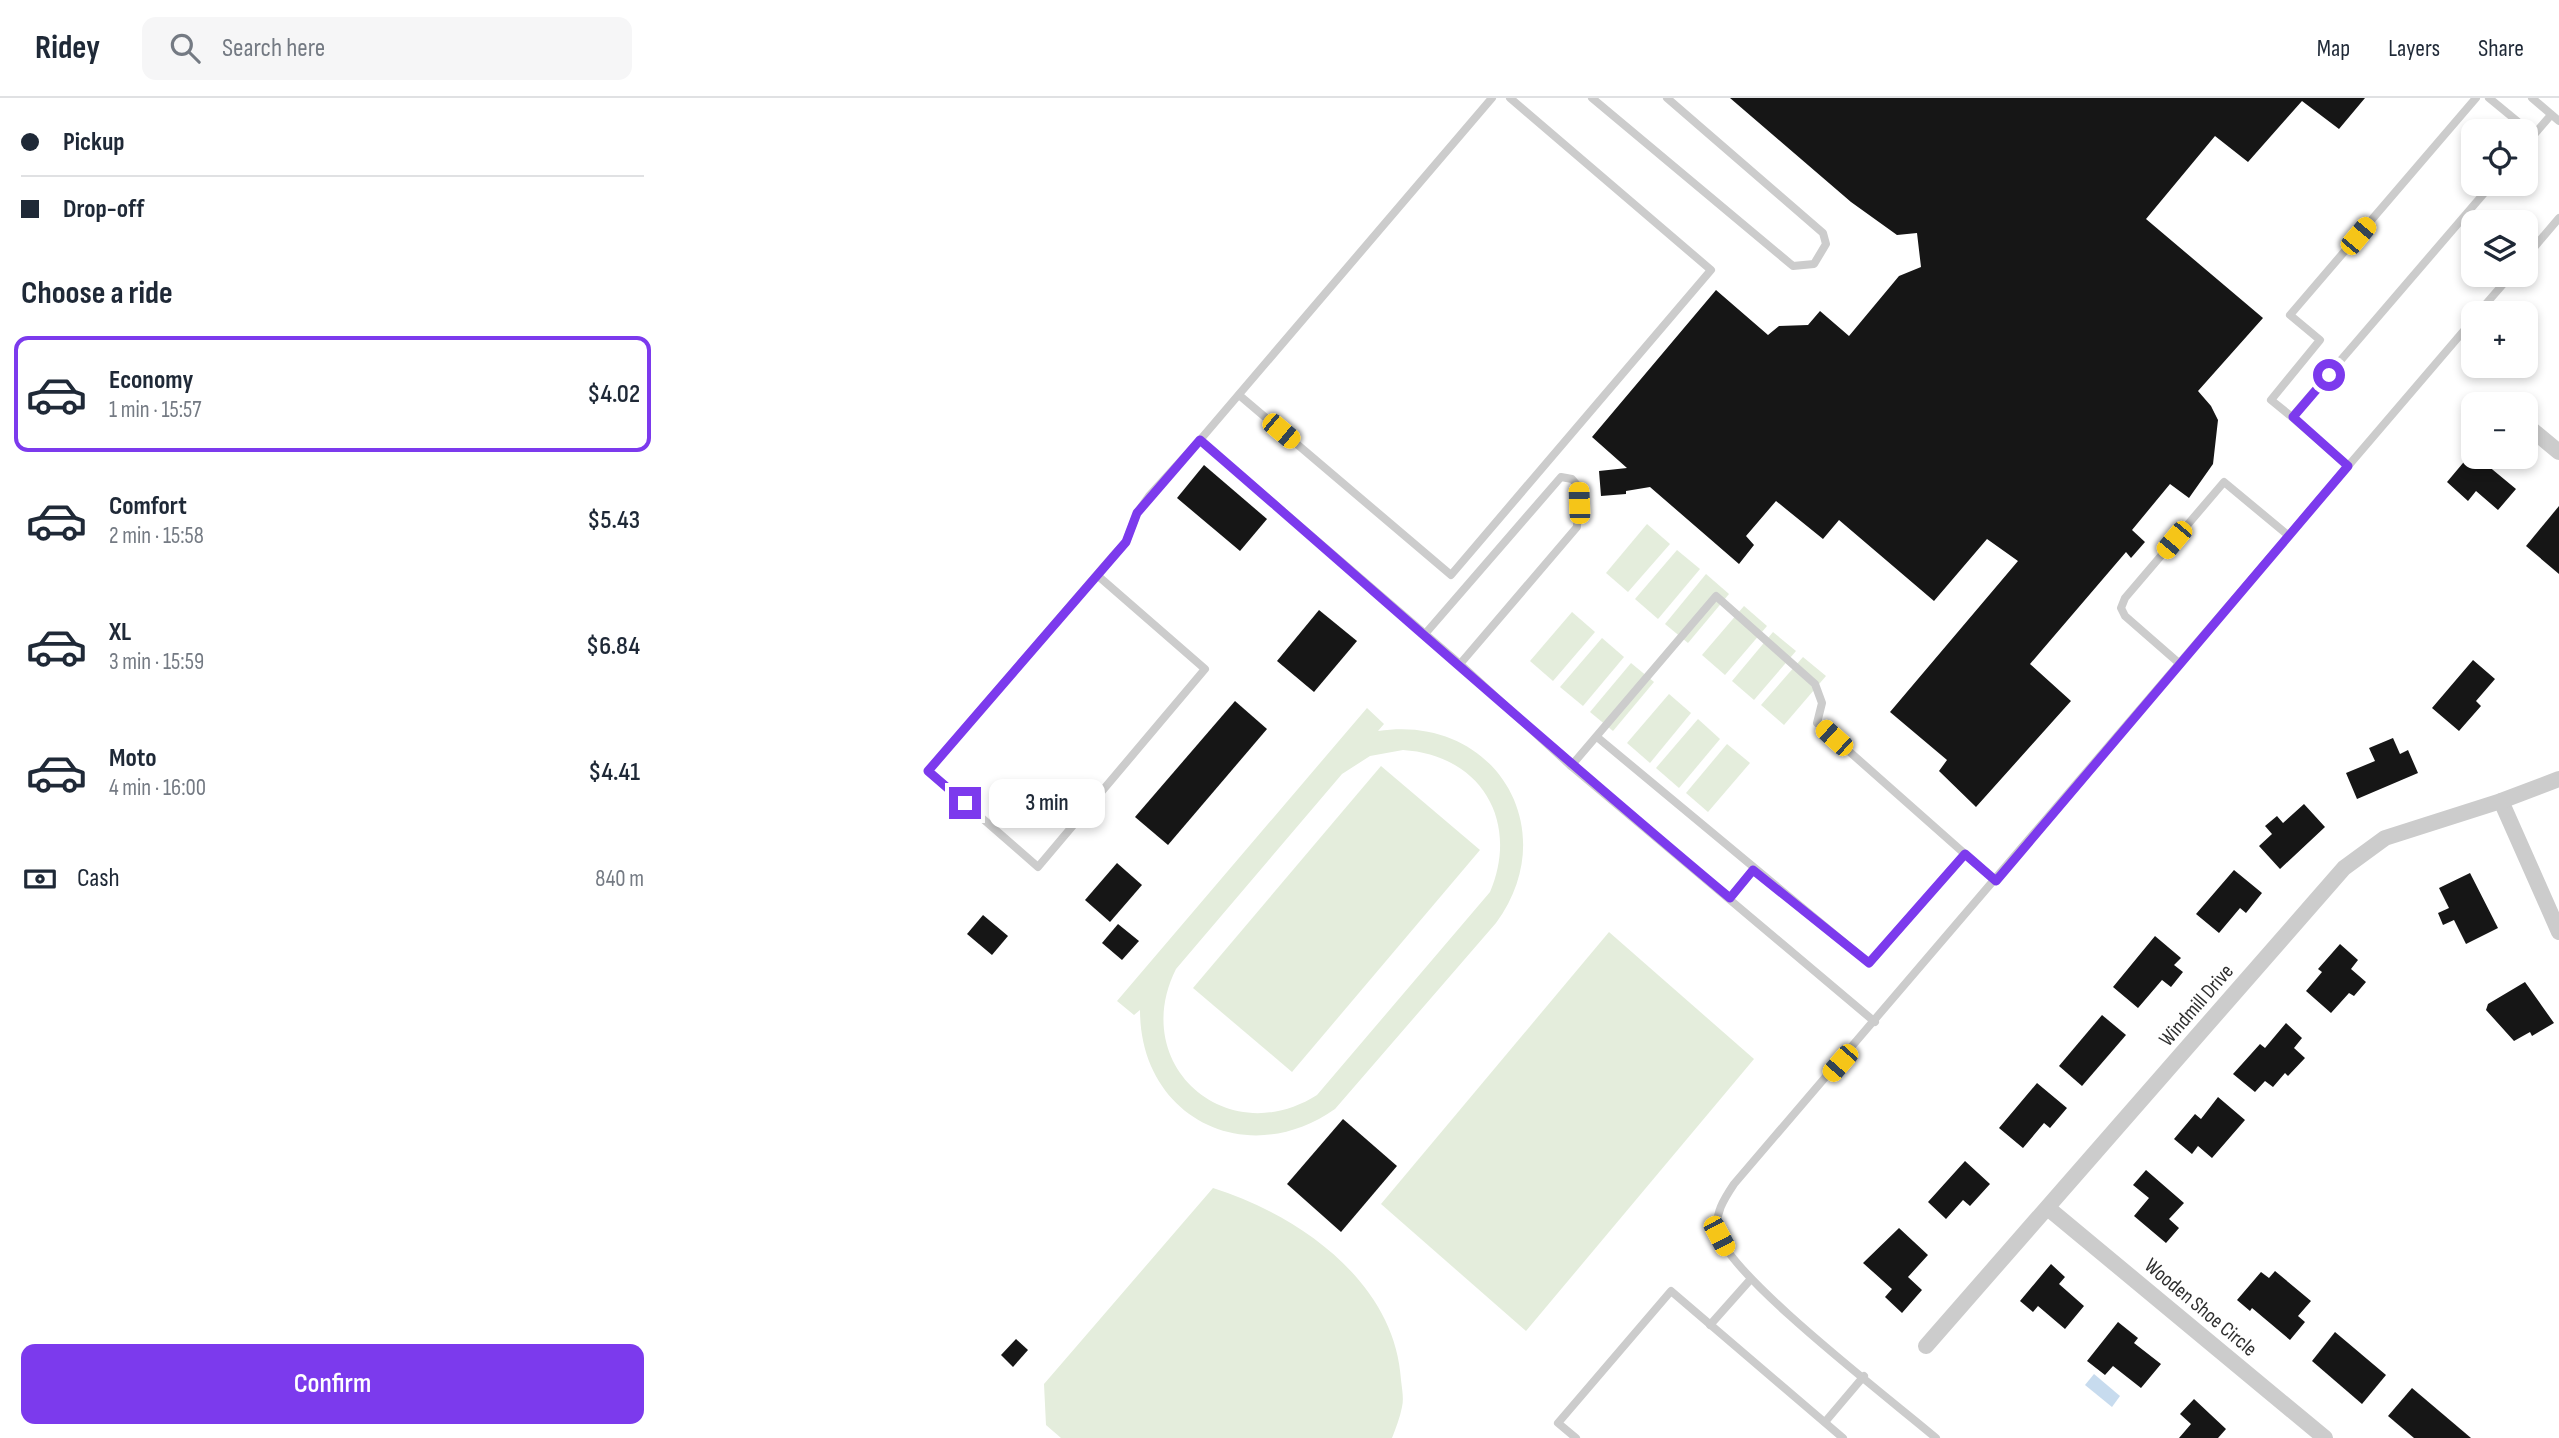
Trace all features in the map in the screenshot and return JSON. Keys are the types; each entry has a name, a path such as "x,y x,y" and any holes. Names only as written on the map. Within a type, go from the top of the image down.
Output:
{"street":[{"path":"2538,435 2559,452"},
{"name":"Windmill Drive","path":"1926,1346 2049,1209 2344,869 2385,838 2501,801 2559,779"},
{"path":"2501,801 2559,932"},
{"name":"Wooden Shoe Circle","path":"2049,1209 2325,1438"}],"lane":[{"path":"1097,575 1205,669 1038,867 928,771 1097,575 1126,542 1137,513 1149,496 1239,395 1492,98"},
{"path":"1239,395 1451,575 1711,270 1510,98"},
{"path":"1592,98 1793,266 1814,264 1826,244 1823,233 1667,98"},
{"path":"2348,466 2271,400 2320,340 2290,315 2476,98"},
{"path":"2489,98 2515,119"},
{"path":"2532,98 2559,121"},
{"path":"2538,130 2551,114"},
{"path":"2293,417 2482,196"},
{"path":"2538,243 2559,218"},
{"path":"2488,301 2501,287"},
{"path":"1936,1438 1751,1280 1719,1236 1717,1223 1721,1203 1734,1184 1996,881 2461,334"},
{"path":"1200,440 1460,664 1571,766 1875,1022"},
{"path":"1425,634 1561,477 1572,479 1578,486 1577,527 1460,664"},
{"path":"2180,664 2126,616 2121,608 2125,598 2224,482 2289,536"},
{"path":"1571,766 1716,596 1815,684 1822,703 1817,723 1996,881"},
{"path":"1597,737 1753,870 1869,963 1965,854"},
{"path":"1730,898 1753,870"},
{"path":"1710,1325 1751,1280"},
{"path":"1577,1438 1558,1423 1671,1291 1843,1438"},
{"path":"1825,1422 1864,1377"}],"green space":[{"path":"1647,524 1670,544 1628,592 1606,573"},
{"path":"1677,550 1700,569 1658,619 1635,599"},
{"path":"1706,574 1729,594 1688,643 1665,624"},
{"path":"1744,606 1767,626 1725,675 1702,655"},
{"path":"1572,612 1595,632 1553,681 1530,661"},
{"path":"1773,632 1796,651 1754,700 1732,681"},
{"path":"1602,638 1624,657 1583,706 1560,687"},
{"path":"1803,657 1826,676 1784,725 1761,705"},
{"path":"1631,663 1654,682 1613,731 1590,712"},
{"path":"1669,694 1691,713 1650,763 1627,743"},
{"path":"1367,708 1384,724 1378,731 1419,730 1455,740 1485,759 1506,785 1520,816 1523,851 1515,887 1496,923 1335,1109 1301,1127 1267,1135 1235,1133 1205,1123 1178,1105 1158,1080 1145,1048 1140,1010 1134,1015 1117,1001","holes":["1403,750 1430,755 1454,764 1473,778 1487,796 1496,817 1500,841 1498,866 1490,892 1317,1095 1283,1110 1250,1113 1220,1105 1195,1089 1176,1066 1165,1037 1165,1004 1176,969 1342,774 1370,756"]},
{"path":"1698,719 1720,739 1679,788 1656,768"},
{"path":"1727,744 1750,763 1708,812 1686,793"},
{"path":"1381,766 1480,850 1292,1072 1193,988"},
{"path":"1609,932 1754,1059 1526,1331 1381,1204"},
{"path":"1213,1188 1246,1200 1309,1235 1337,1257 1362,1283 1381,1312 1395,1345 1403,1401 1392,1438 1061,1438 1046,1425 1044,1384"}],"water":[{"path":"2094,1374 2120,1396 2112,1407 2085,1385"}],"building":[{"path":"1730,98 2365,98 2339,129 2302,101 2248,162 2215,136 2146,219 2263,318 2198,391 2211,406 2218,420 2213,464 2189,498 2170,484 2132,530 2145,542 2131,558 2126,552 2030,664 2071,701 1976,807 1939,771 1947,760 1890,712 2018,561 1987,539 1934,601 1839,520 1823,539 1776,501 1746,536 1754,545 1739,564 1650,487 1626,491 1626,494 1601,496 1599,471 1627,468 1592,437 1716,290 1768,335 1779,326 1808,325 1820,311 1849,336 1899,276 1921,267 1917,233 1897,235 1851,202"},
{"path":"1204,465 1267,519 1240,551 1177,498"},
{"path":"2461,465 2461,469 2492,469 2516,489 2498,510 2476,491 2468,501 2447,482"},
{"path":"2559,506 2559,574 2526,546"},
{"path":"1319,610 1357,641 1314,692 1277,661"},
{"path":"2473,660 2495,679 2476,701 2481,706 2459,731 2432,708"},
{"path":"1235,701 1267,729 1168,845 1135,817"},
{"path":"2393,738 2400,754 2408,750 2418,773 2357,799 2346,773 2375,761 2369,748"},
{"path":"2304,804 2325,827 2280,869 2259,846 2272,834 2265,826 2277,816 2283,823"},
{"path":"1117,863 1142,885 1110,922 1085,900"},
{"path":"2234,870 2262,893 2246,913 2240,908 2219,933 2196,914"},
{"path":"2470,873 2498,928 2466,944 2454,920 2443,925 2438,913 2449,908 2439,888"},
{"path":"983,915 1008,936 992,955 967,934"},
{"path":"1118,924 1139,941 1122,960 1102,943"},
{"path":"2155,936 2181,958 2174,965 2183,972 2171,987 2162,980 2138,1008 2113,987"},
{"path":"2340,944 2358,960 2351,969 2366,982 2354,996 2349,993 2331,1013 2306,991 2322,972 2318,969"},
{"path":"2525,982 2554,1023 2532,1036 2530,1032 2514,1041 2486,1010 2488,1004"},
{"path":"2102,1015 2126,1035 2082,1086 2059,1066"},
{"path":"2286,1023 2302,1038 2294,1048 2305,1058 2288,1076 2285,1073 2273,1087 2265,1081 2255,1092 2233,1074 2260,1044 2265,1048"},
{"path":"2037,1083 2067,1108 2050,1128 2044,1123 2023,1148 1999,1128"},
{"path":"2218,1097 2245,1120 2212,1158 2198,1146 2192,1154 2174,1139 2195,1114 2201,1119"},
{"path":"1343,1119 1397,1166 1341,1232 1287,1184"},
{"path":"1965,1161 1990,1184 1970,1206 1963,1200 1946,1219 1928,1202"},
{"path":"2146,1170 2184,1203 2169,1219 2179,1228 2166,1243 2134,1216 2149,1198 2133,1185"},
{"path":"1899,1228 1928,1255 1908,1277 1922,1290 1902,1313 1885,1297 1892,1289 1863,1263"},
{"path":"2051,1264 2065,1277 2059,1284 2084,1306 2065,1329 2038,1306 2033,1312 2020,1301"},
{"path":"2275,1271 2311,1301 2298,1316 2305,1322 2290,1340 2252,1308 2250,1311 2237,1300 2261,1272 2269,1278"},
{"path":"2118,1322 2138,1338 2134,1343 2161,1364 2141,1388 2113,1366 2105,1375 2087,1361"},
{"path":"2335,1332 2386,1375 2362,1404 2312,1361"},
{"path":"1016,1339 1028,1350 1013,1367 1001,1355"},
{"path":"2412,1388 2471,1438 2414,1438 2388,1416"},
{"path":"2194,1399 2226,1429 2218,1438 2179,1438 2191,1424 2180,1414"}],"route":[{"path":"965,803 928,771 1126,542 1137,513 1149,496 1200,440 1443,649 1571,766 1730,898 1753,870 1869,963 1965,854 1996,881 2348,466 2293,417 2329,375"}]}
